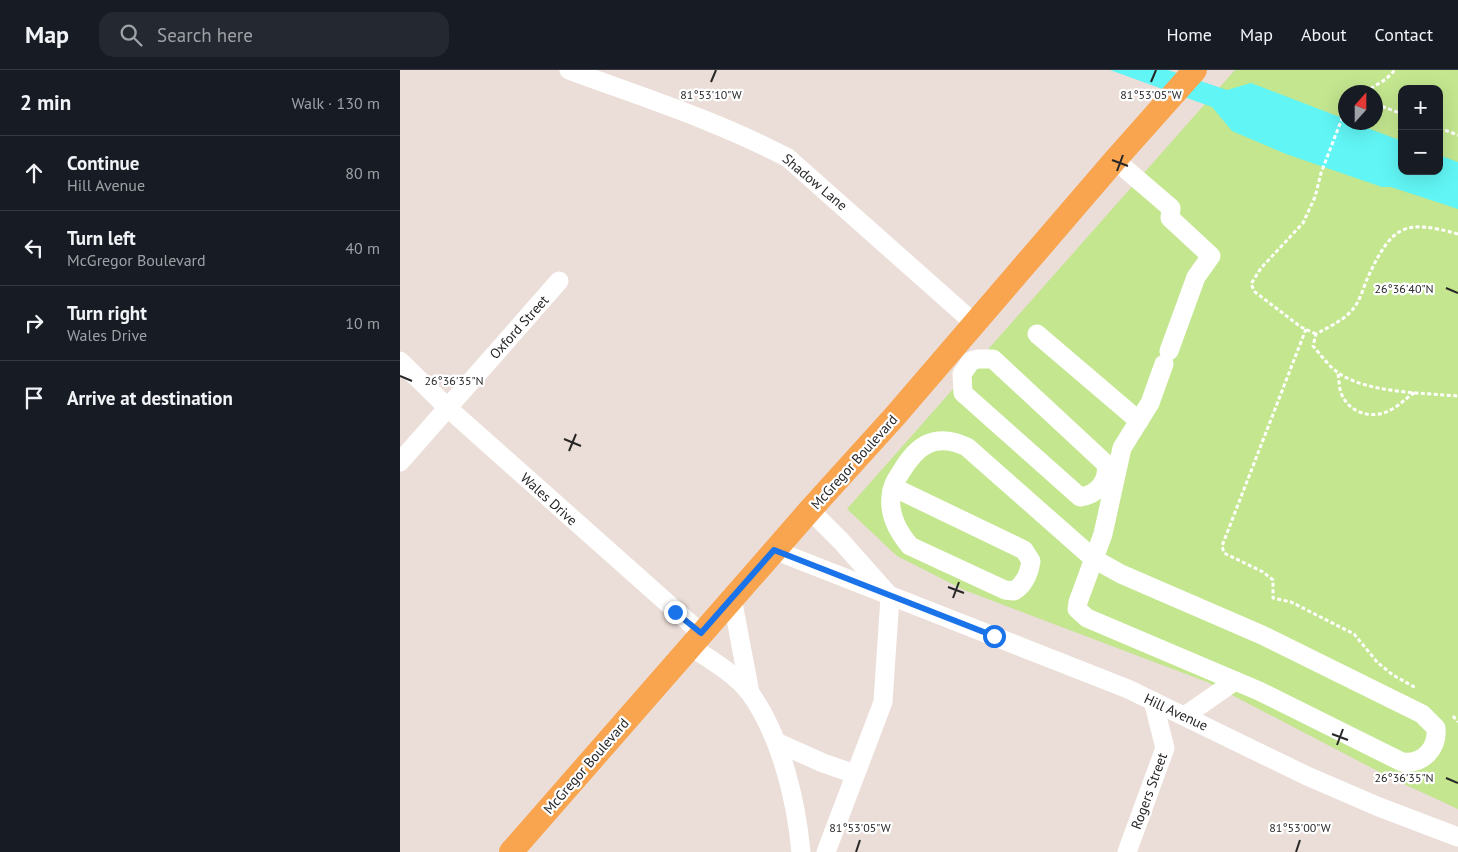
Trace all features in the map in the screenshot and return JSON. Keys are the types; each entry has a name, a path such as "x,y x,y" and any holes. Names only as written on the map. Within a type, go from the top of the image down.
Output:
{"main road":[{"name":"McGregor Boulevard","path":"511,852 810,510 881,432 959,358 974,323 1151,118 1195,70"}],"street":[{"name":"Shadow Lane","path":"568,70 678,110 761,144 788,158 974,323"},
{"path":"1105,492 1122,448 1150,403 1196,277 1211,256 1170,218 1171,208 1115,160"},
{"name":"Oxford Street","path":"400,462 559,281"},
{"path":"1037,334 1139,421"},
{"path":"893,488 1024,550 1031,561 1029,572 1022,586 1014,591 1005,590 910,546 900,535 893,516 890,497 893,488 911,455 922,445 938,440 967,447 1094,559 1122,574 1262,635 1422,714 1436,728 1435,745 1429,754 1412,764 1402,762 1236,681 1081,615 1077,609 1078,602 1094,559 1103,534 1108,474 1106,464 993,359 972,360 959,358 963,393 1080,498 1105,492"},
{"name":"Wales Drive","path":"400,361 448,409 696,640 750,693"},
{"name":"Hill Avenue","path":"810,510 842,541 890,597"},
{"name":"Hill Avenue","path":"774,550 1128,689 1186,715 1307,776 1458,837"},
{"path":"826,852 883,702 890,597"},
{"path":"732,598 750,693 776,742 792,794 801,852"},
{"path":"1186,715 1236,681"},
{"name":"Rogers Street","path":"1127,852 1165,748 1153,701"},
{"path":"776,742 823,763 855,774"}],"path":[{"path":"1376,85 1395,70"},
{"path":"1383,107 1398,112"},
{"path":"1316,334 1306,329 1255,292 1251,284 1261,268 1303,223 1315,197 1321,173 1338,129"},
{"path":"1443,129 1458,135"},
{"path":"1458,234 1431,226 1411,226 1397,233 1382,250 1356,305 1343,320 1316,334 1313,346 1338,373 1352,382 1416,392 1458,396"},
{"path":"1306,329 1222,546 1224,553 1263,572 1273,580 1273,598 1291,602 1354,634 1378,663 1393,675 1418,689"},
{"path":"1338,373 1341,393 1349,406 1363,414 1380,415 1394,408 1405,398 1416,392"},
{"path":"1451,714 1458,722"}],"green space":[{"path":"1235,70 1458,70 1458,809 1393,779 1207,682 964,590 897,556 847,509"}],"water":[{"path":"1110,70 1168,70 1227,90 1251,83 1338,116 1338,130 1373,130 1398,140 1398,175 1443,175 1443,156 1458,162 1458,209 1391,187 1382,187 1286,154 1232,131 1212,107"}],"route":[{"path":"675,612 701,633 774,550 890,597 994,636"}]}
